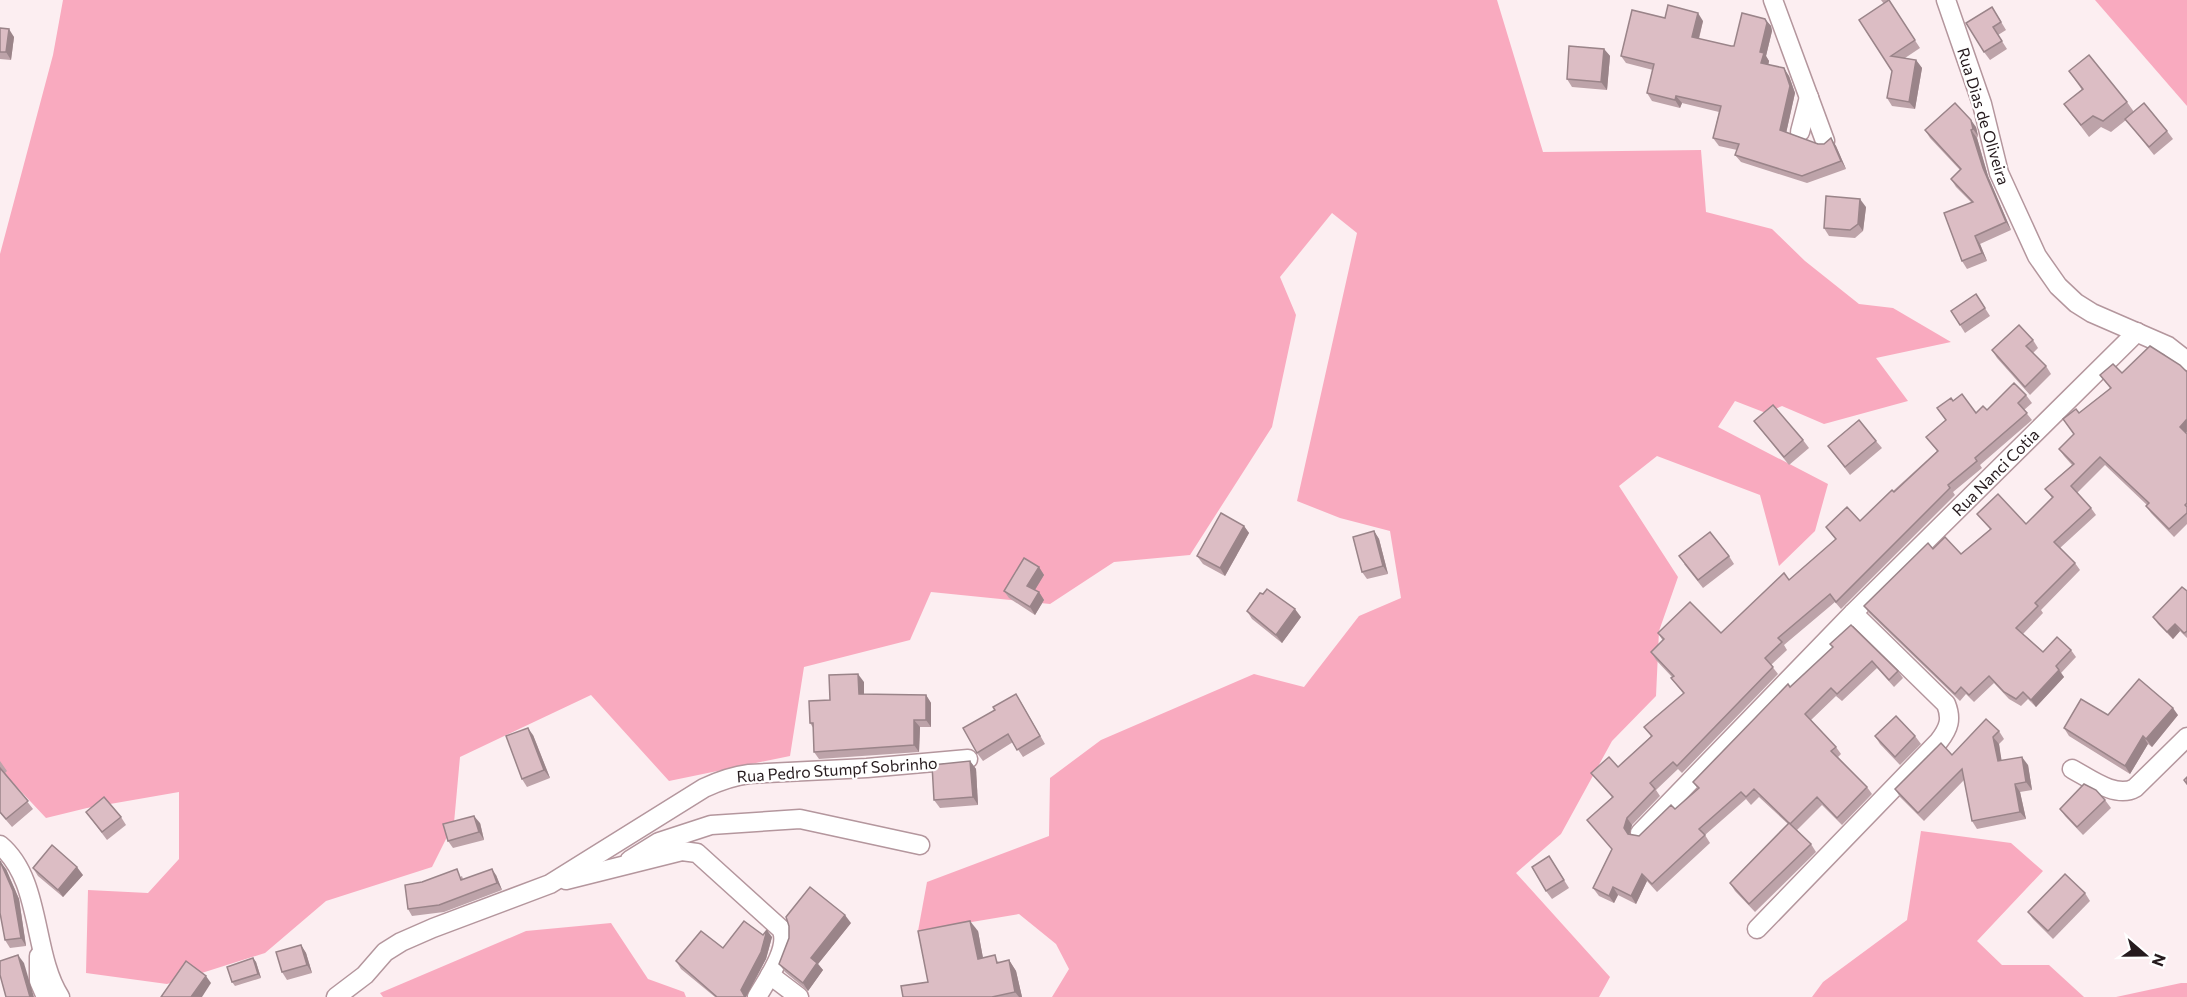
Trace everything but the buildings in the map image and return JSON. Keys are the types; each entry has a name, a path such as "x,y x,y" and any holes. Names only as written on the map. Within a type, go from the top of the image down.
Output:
{"street":[{"path":"1773,0 1825,141"},
{"name":"Rua Dias de Oliveira","path":"1946,0 1982,104 2000,173 2037,256 2058,286 2076,303 2092,313 2168,346 2187,361"},
{"path":"1800,132 1809,97"},
{"name":"Rua Nanci Cotia","path":"1640,833 1853,613 2137,332"},
{"path":"1757,929 1939,741 1946,731 1951,716 1946,704 1853,613"},
{"path":"2072,769 2123,793 2135,788 2187,737"},
{"name":"Rua Pedro Stumpf Sobrinho","path":"336,997 365,975 385,952 401,942 433,927 550,884 704,788 735,775 867,768 968,759"},
{"path":"616,868 659,842 711,825 800,819 920,845"},
{"path":"0,845 8,852 20,870 31,902 39,943 60,997"},
{"path":"550,884 682,851 697,853 781,929 784,942 770,975 757,997"},
{"path":"39,943 39,981 46,997"},
{"path":"770,975 799,997"}],"shaded area":[{"path":"63,0 1497,0 1543,152 1701,150 1706,212 1772,229 1805,261 1859,304 1893,308 1951,342 1876,358 1908,401 1824,424 1782,406 1766,413 1735,401 1718,427 1828,484 1815,531 1779,566 1760,495 1657,456 1619,486 1678,577 1659,631 1656,696 1612,741 1561,834 1516,873 1610,977 1599,997 1052,997 1069,969 1056,944 1019,914 918,931 927,882 1049,836 1050,778 1101,740 1254,674 1304,687 1359,616 1401,598 1390,531 1340,518 1297,501 1357,233 1332,213 1280,277 1296,315 1272,427 1190,555 1114,562 1050,604 931,592 910,640 804,667 790,756 669,781 591,695 460,757 454,823 432,867 326,901 265,953 167,984 86,973 88,890 148,893 179,859 179,792 87,808 46,818 0,769 0,254 53,55"},
{"path":"2095,0 2187,0 2187,106"},
{"path":"1921,831 2011,843 2043,871 1977,941 2002,965 2049,965 2084,997 1812,997 1823,982 1907,920"},
{"path":"611,923 648,979 684,992 686,997 383,997 380,993 526,931"},
{"path":"2187,983 2187,997 2116,997"}]}
